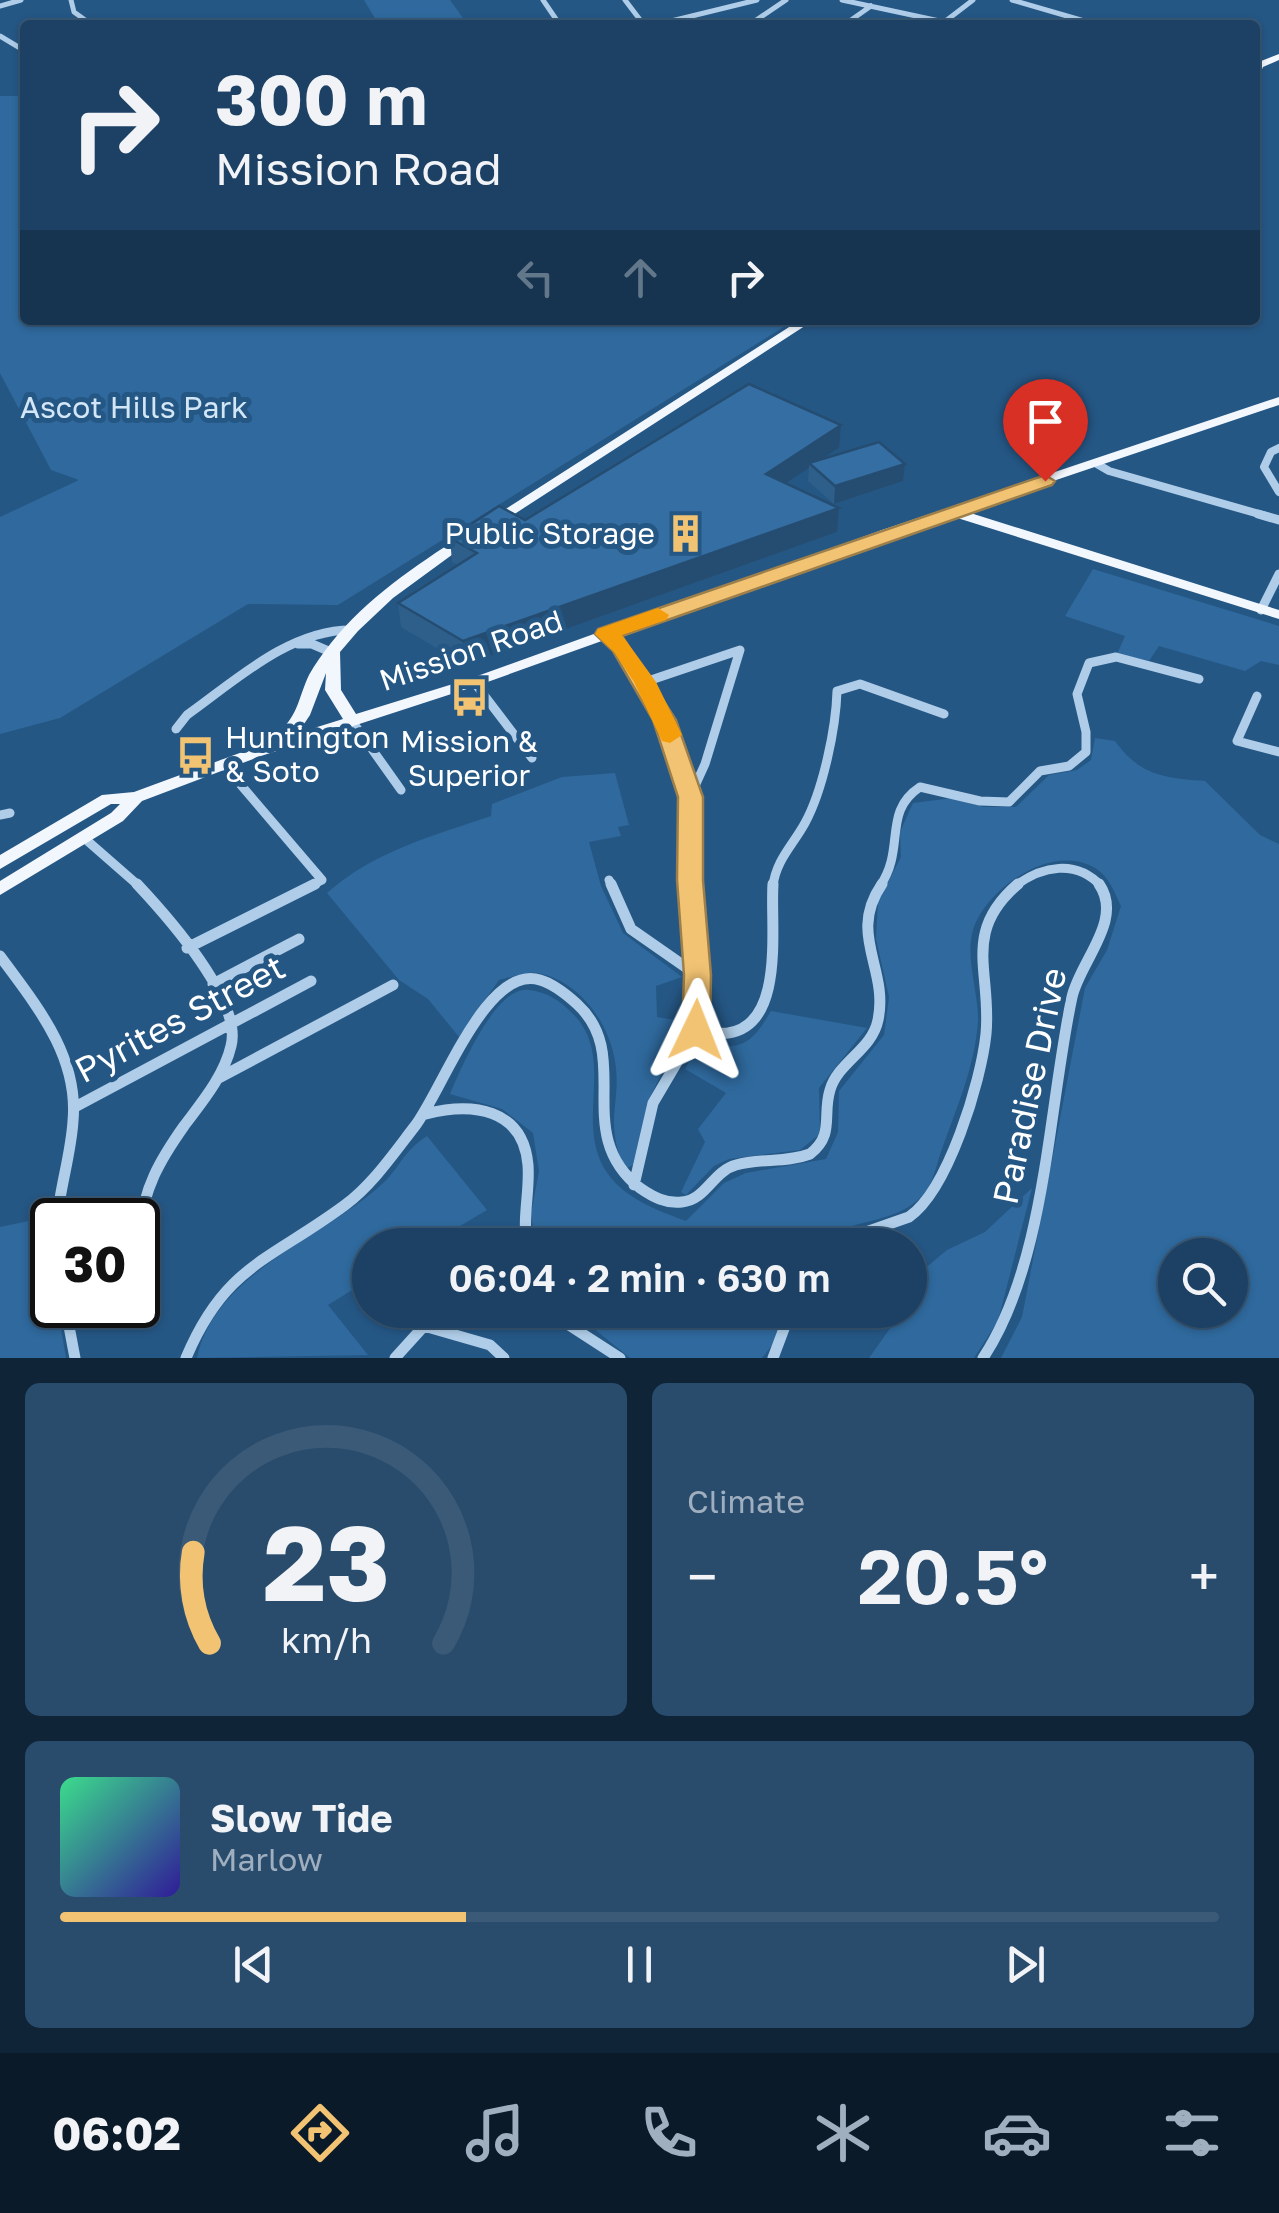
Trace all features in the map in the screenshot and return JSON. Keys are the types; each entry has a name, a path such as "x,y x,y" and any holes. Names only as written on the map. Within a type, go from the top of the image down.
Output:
{"main road":[{"path":"255,752 297,726 320,668 389,592 800,325"},
{"name":"Mission Road","path":"136,797 255,752 474,682 1279,401"},
{"path":"952,512 1279,616"},
{"path":"333,653 334,690 352,721"},
{"path":"0,889 118,817 136,797"},
{"path":"0,863 108,799 136,797"}],"street":[{"path":"0,6 21,0"},
{"path":"72,0 74,12 85,20"},
{"path":"625,0 640,20"},
{"path":"675,20 757,0"},
{"path":"756,20 786,0"},
{"path":"842,0 931,20"},
{"path":"948,20 972,0"},
{"path":"1012,0 1081,20"},
{"path":"851,20 871,6"},
{"path":"1277,448 1264,467 1279,492"},
{"path":"1097,464 1109,471 1279,520"},
{"path":"1261,610 1279,574"},
{"path":"176,729 187,715 295,645 327,629 352,630"},
{"path":"606,634 622,647 665,720 690,797 690,880 698,975 696,1030 653,1103 634,1185"},
{"path":"295,645 312,644 333,653"},
{"path":"645,682 740,650 705,764 690,797"},
{"path":"186,1358 194,1337 232,1281 256,1258 359,1194 425,1115 494,994 520,980 546,981 586,1009 601,1039 605,1062 603,1127 607,1150 615,1168 651,1196 678,1203 693,1199 721,1170 736,1164 801,1158 816,1150 826,1138 830,1088 876,1030 880,992 866,928 867,910 872,895 892,868 898,806 910,791 934,788 980,801 1009,802 1040,771 1079,762 1086,752 1086,732 1078,685 1089,664 1099,658 1116,657 1200,679"},
{"path":"474,682 532,758"},
{"path":"696,1030 733,1035 748,1027 769,996 773,880 778,863 807,820 836,720 837,691 860,684 944,714"},
{"path":"1257,696 1237,742 1279,752"},
{"path":"352,721 401,790"},
{"path":"187,948 322,880 222,764"},
{"path":"83,837 138,880 213,984 233,1020 231,1050 216,1079 152,1171 141,1198"},
{"name":"Paradise Drive","path":"874,1228 902,1221 928,1202 940,1178 978,1069 986,1034 980,935 996,905 1036,872 1066,867 1089,875 1101,885 1107,899 1106,915 1073,991 1023,1270 1004,1328 983,1358"},
{"path":"608,880 631,929 698,975"},
{"path":"213,984 300,939"},
{"path":"0,956 62,1049 74,1107 60,1198"},
{"name":"Pyrites Street","path":"74,1107 312,981"},
{"path":"216,1079 393,985"},
{"path":"425,1115 454,1105 475,1105 492,1110 517,1133 528,1167 523,1228"},
{"path":"69,1328 74,1358"},
{"path":"395,1358 422,1328"},
{"path":"431,1328 490,1345 504,1358"},
{"path":"577,1328 620,1358"},
{"path":"773,1358 784,1328"}],"green space":[{"path":"364,0 450,0 464,20 376,20"},
{"name":"Ascot Hills Park","path":"0,96 20,96 20,325 787,325 338,605 248,604 60,718 0,734 0,517 79,480 51,470 0,373"},
{"path":"1093,569 1279,626 1279,665 1261,661 1245,671 1159,646 1149,661 1117,654 1125,636 1065,616"},
{"path":"1095,738 1115,741 1134,762 1154,773 1205,781 1260,835 1279,844 1279,1358 1001,1358 1022,1317 1085,988 1107,950 1121,906 1100,872 1073,861 1040,866 1008,883 976,922 971,946 978,1009 973,1055 932,1180 917,1201 904,1210 846,1228 533,1228 531,1214 539,1171 533,1133 502,1109 450,1094 481,1030 504,1000 517,992 536,991 554,998 574,1015 592,1050 593,1129 604,1168 630,1195 686,1221 724,1183 746,1173 826,1159 838,1132 839,1091 884,1035 889,997 876,939 878,901 901,857 900,832 913,803 953,798 984,807 1016,807 1049,775 1077,770 1091,760"},
{"path":"615,773 629,825 618,827 621,836 589,842 601,886 623,933 682,977 656,986 657,1017 687,1022 648,1101 633,1165 625,1169 615,1138 617,1076 612,1047 599,1018 579,994 552,977 537,973 499,980 459,1037 428,999 399,980 327,893 384,855 491,816 492,804 562,777"},
{"path":"771,1011 867,1028 819,1088 820,1134 800,1150 729,1159 714,1166 686,1195 681,1192 705,1142 698,1129 726,1093 685,1069 698,1045 742,1043 756,1033"},
{"path":"427,1136 487,1210 457,1228 352,1228 352,1290 328,1305 368,1355 197,1358 207,1329 247,1280 380,1186"},
{"path":"1032,1188 998,1321 974,1358 869,1358 890,1328 927,1328 927,1267 947,1250 985,1232"},
{"path":"30,1221 30,1328 61,1328 66,1358 0,1358 0,1227"},
{"path":"593,1328 778,1328 773,1344 762,1358 630,1358"}],"building":[{"name":"Public Storage","path":"749,384 841,425 766,474 839,508 463,641 398,603 477,553 450,538 499,506 525,520"},
{"path":"879,442 905,464 835,486 809,463"}],"slow traffic":[{"path":"658,615 606,634 622,647 645,682 670,735"}],"place":[{"name":"Public Storage","path":"685,534"},
{"name":"Mission & Superior","path":"469,698"},
{"name":"Huntington & Soto","path":"195,755"}],"route":[{"path":"696,1030 698,975 690,880 690,797 665,720 622,647 606,634 1045,481"}]}
